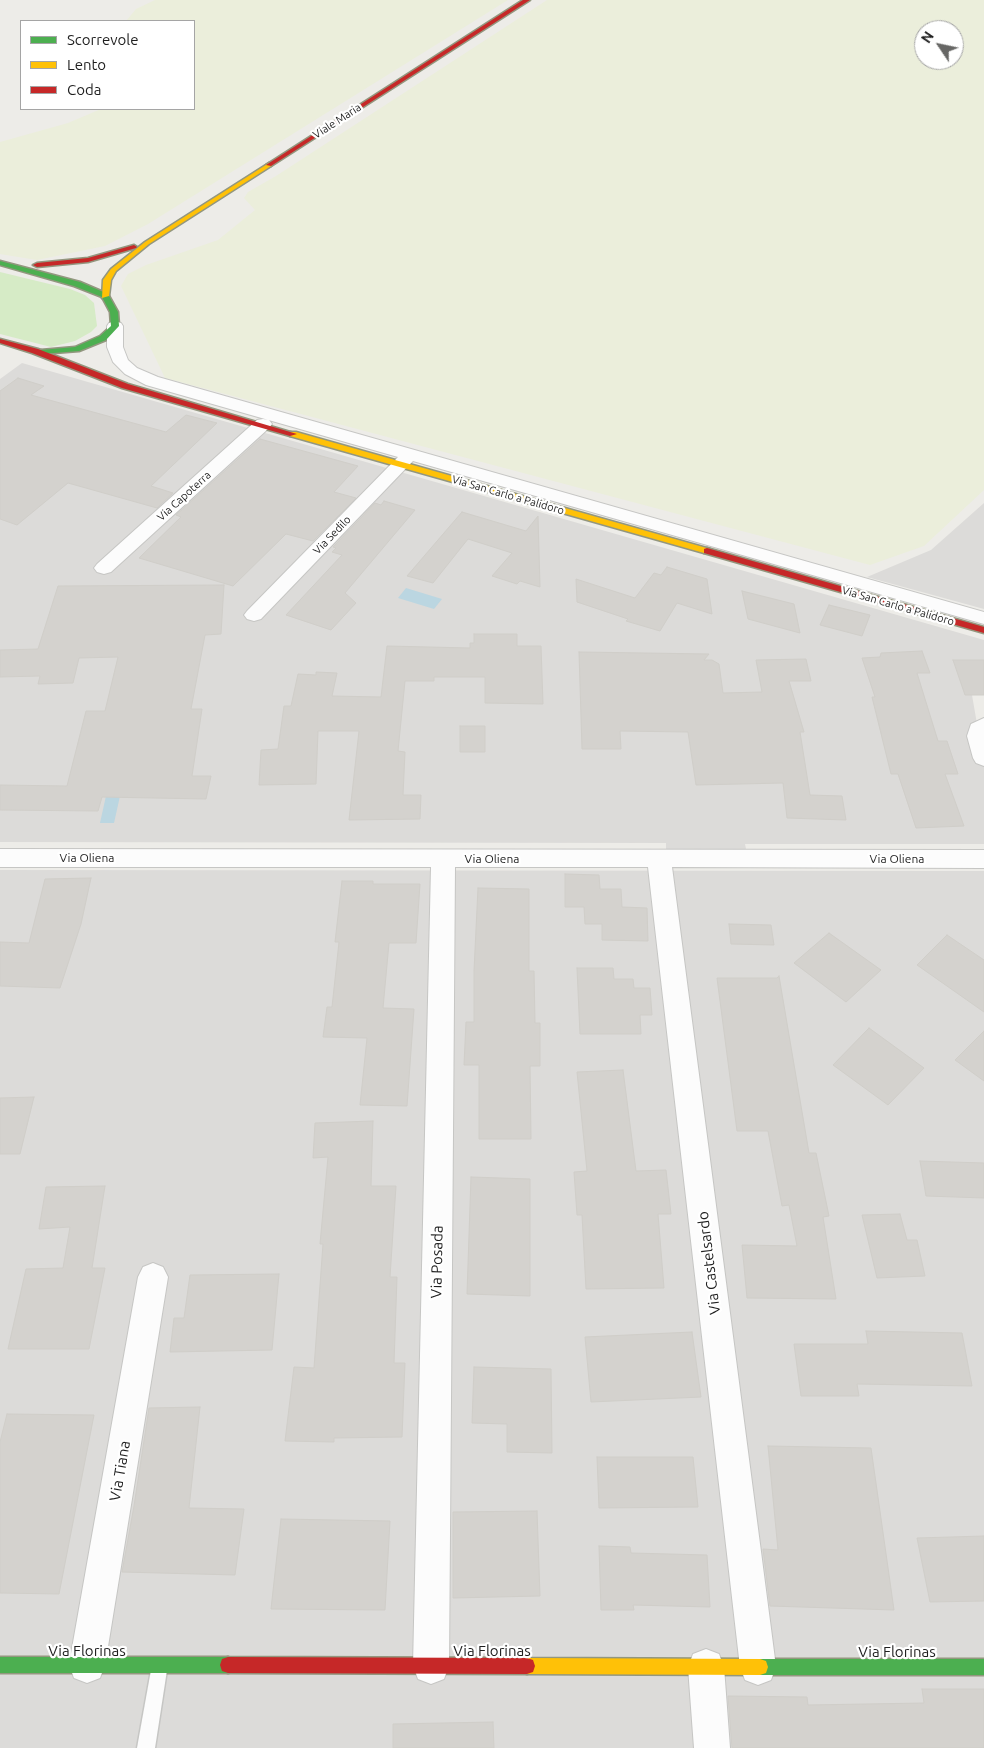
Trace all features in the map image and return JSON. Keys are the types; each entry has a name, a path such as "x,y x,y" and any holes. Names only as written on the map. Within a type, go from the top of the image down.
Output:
{"street":[{"name":"Viale Maria","path":"105,296 107,280 113,270 147,243 527,0"},
{"name":"Viale Maria","path":"0,263 42,265 74,262 109,256 147,243"},
{"path":"0,263 63,280 105,296"},
{"name":"Via San Carlo a Palidoro","path":"105,296 114,312 115,347 121,362 131,371 144,378 405,459 984,630"},
{"name":"Via San Carlo a Palidoro","path":"35,351 84,348 103,338 115,326"},
{"name":"Via San Carlo a Palidoro","path":"0,340 35,351 125,386 263,424 405,459 984,618"},
{"name":"Via Capoterra","path":"104,568 263,424"},
{"name":"Via Sedilo","path":"254,615 405,459"},
{"path":"984,725 980,729 978,736 984,758"},
{"name":"Via Oliena","path":"0,858 984,859"},
{"name":"Via Posada","path":"431,1666 443,859"},
{"name":"Via Castelsardo","path":"659,859 758,1667"},
{"name":"Via Tiana","path":"87,1665 153,1277"},
{"name":"Via Florinas","path":"0,1665 984,1668"},
{"path":"706,1667 712,1748"}],"lane":[{"path":"146,1748 160,1666"}],"shaded area":[{"path":"22,363 984,640 984,695 972,695 977,724 984,724 984,844 745,844 746,849 666,849 666,843 0,842 0,379"},
{"path":"984,503 984,609 867,577 931,550"},
{"path":"0,870 984,871 984,1748 0,1748"}],"green space":[{"path":"155,0 508,0 148,224 105,246 37,260 0,254 0,142 68,123 99,110 195,110 195,20 127,20 136,9"},
{"path":"547,0 984,0 984,490 924,546 870,565 165,378 121,286 128,274 146,265 218,240 255,210 244,198 248,192 276,176"},
{"path":"0,272 70,289 85,295 94,303 97,326 91,332 75,341 51,347 0,334"}],"water":[{"path":"406,588 442,599 434,609 398,598"},
{"path":"108,787 122,787 114,823 100,823"}],"building":[{"path":"18,378 44,386 31,395 166,432 186,415 217,423 151,486 173,493 157,508 68,483 17,525 0,519 0,391"},
{"path":"260,439 358,466 334,492 356,498 313,541 286,534 233,586 139,558 181,517 176,515"},
{"path":"384,501 415,510 345,593 356,603 331,630 286,615 342,555 332,552 336,548 333,547 375,503 381,505"},
{"path":"462,512 526,531 538,516 540,587 520,581 517,584 492,576 512,553 468,539 433,583 407,576"},
{"path":"667,567 707,579 712,614 677,603 660,631 626,621 628,619 577,602 576,579 635,598 654,573 661,575"},
{"path":"224,585 221,634 205,635 191,709 202,709 192,776 211,776 206,799 102,797 98,811 0,810 0,785 67,786 86,711 105,711 118,657 79,658 73,683 38,684 40,676 0,677 0,650 38,649 58,586"},
{"path":"742,591 794,604 800,633 748,619"},
{"path":"829,605 870,615 862,636 820,625"},
{"path":"474,634 517,634 517,646 541,646 543,704 485,703 485,677 434,677 434,681 405,681 398,751 405,752 403,795 421,795 420,819 349,820 359,731 318,731 316,784 259,785 261,750 278,749 284,706 291,706 298,674 316,675 316,672 337,673 332,696 381,697 387,646 470,648 470,643 474,643"},
{"path":"922,651 930,673 917,673 938,741 947,741 958,774 945,774 964,826 916,828 898,774 891,774 872,697 875,697 862,658 880,657 881,653"},
{"path":"579,652 709,654 704,660 712,660 719,664 723,693 762,692 756,660 806,659 811,681 789,681 804,732 800,732 810,795 842,796 846,820 787,818 783,783 696,785 688,732 620,731 621,749 582,749"},
{"path":"953,660 984,660 984,695 965,695"},
{"path":"460,726 485,726 485,752 460,752"},
{"path":"565,874 599,875 600,889 621,889 622,907 647,908 648,941 602,940 602,924 585,924 584,907 565,907"},
{"path":"91,878 81,924 60,988 0,986 0,942 29,943 45,879"},
{"path":"342,881 373,881 373,884 420,884 416,943 389,943 383,1008 414,1009 407,1106 360,1105 367,1038 323,1037 327,1007 332,1007 339,942 335,942"},
{"path":"478,888 529,889 529,971 534,971 535,1023 540,1023 540,1066 530,1066 531,1139 479,1139 479,1065 464,1065 466,1022 474,1022 474,971"},
{"path":"729,924 771,925 774,945 731,944"},
{"path":"829,933 881,970 846,1002 794,963"},
{"path":"947,935 984,960 984,1012 917,965"},
{"path":"577,968 613,968 614,979 633,979 634,988 650,988 652,1015 640,1015 641,1034 580,1034"},
{"path":"779,976 809,1153 816,1153 829,1216 823,1217 836,1299 747,1298 742,1245 797,1246 789,1205 782,1206 768,1131 737,1131 717,978 777,978"},
{"path":"869,1028 924,1068 888,1105 833,1065"},
{"path":"984,1031 984,1081 955,1060"},
{"path":"623,1070 636,1171 666,1170 671,1214 658,1214 664,1288 586,1289 582,1215 577,1215 574,1172 587,1171 577,1072"},
{"path":"34,1097 20,1154 0,1154 0,1098"},
{"path":"373,1121 371,1186 396,1186 390,1277 397,1277 394,1363 405,1363 402,1437 334,1438 334,1442 285,1441 294,1367 314,1368 323,1244 320,1244 328,1157 313,1158 315,1123"},
{"path":"920,1161 984,1163 984,1198 926,1196"},
{"path":"471,1177 530,1179 530,1296 467,1294"},
{"path":"105,1186 92,1268 105,1268 89,1349 8,1349 26,1269 63,1268 70,1227 39,1229 46,1187"},
{"path":"900,1214 907,1240 917,1240 925,1276 877,1278 862,1215"},
{"path":"279,1274 272,1350 170,1352 174,1318 184,1318 190,1275"},
{"path":"866,1331 962,1333 972,1386 857,1384 859,1396 801,1396 794,1344 868,1344"},
{"path":"692,1332 701,1397 591,1402 585,1337"},
{"path":"474,1367 551,1369 552,1453 507,1452 507,1424 472,1423"},
{"path":"200,1407 189,1508 244,1509 235,1575 122,1572 149,1408"},
{"path":"7,1414 94,1415 59,1594 0,1593 0,1442"},
{"path":"768,1446 871,1448 894,1610 770,1606 763,1549 778,1550"},
{"path":"597,1457 693,1457 698,1507 599,1508"},
{"path":"537,1511 540,1596 453,1598 453,1512"},
{"path":"281,1519 390,1521 385,1610 271,1609"},
{"path":"984,1536 984,1601 930,1602 917,1538"},
{"path":"599,1546 630,1547 631,1553 707,1555 710,1607 633,1605 634,1610 601,1610"},
{"path":"922,1689 984,1689 984,1748 732,1748 728,1696 807,1697 808,1705 924,1703"},
{"path":"493,1722 494,1748 393,1748 393,1724"}],"traffic: fast":[{"path":"0,263 77,284 105,296 114,312 115,326 103,338 76,349 44,352"},
{"path":"0,1665 228,1665"},
{"path":"760,1667 984,1667"}],"traffic: slow":[{"path":"105,296 107,280 113,270 147,243 269,165"},
{"path":"293,434 707,551"},
{"path":"527,1666 760,1667"}],"traffic: jam":[{"path":"269,165 527,0"},
{"path":"37,265 88,260 134,247"},
{"path":"0,341 35,351 125,386 293,434"},
{"path":"707,551 984,630"},
{"path":"228,1665 527,1666"}]}
